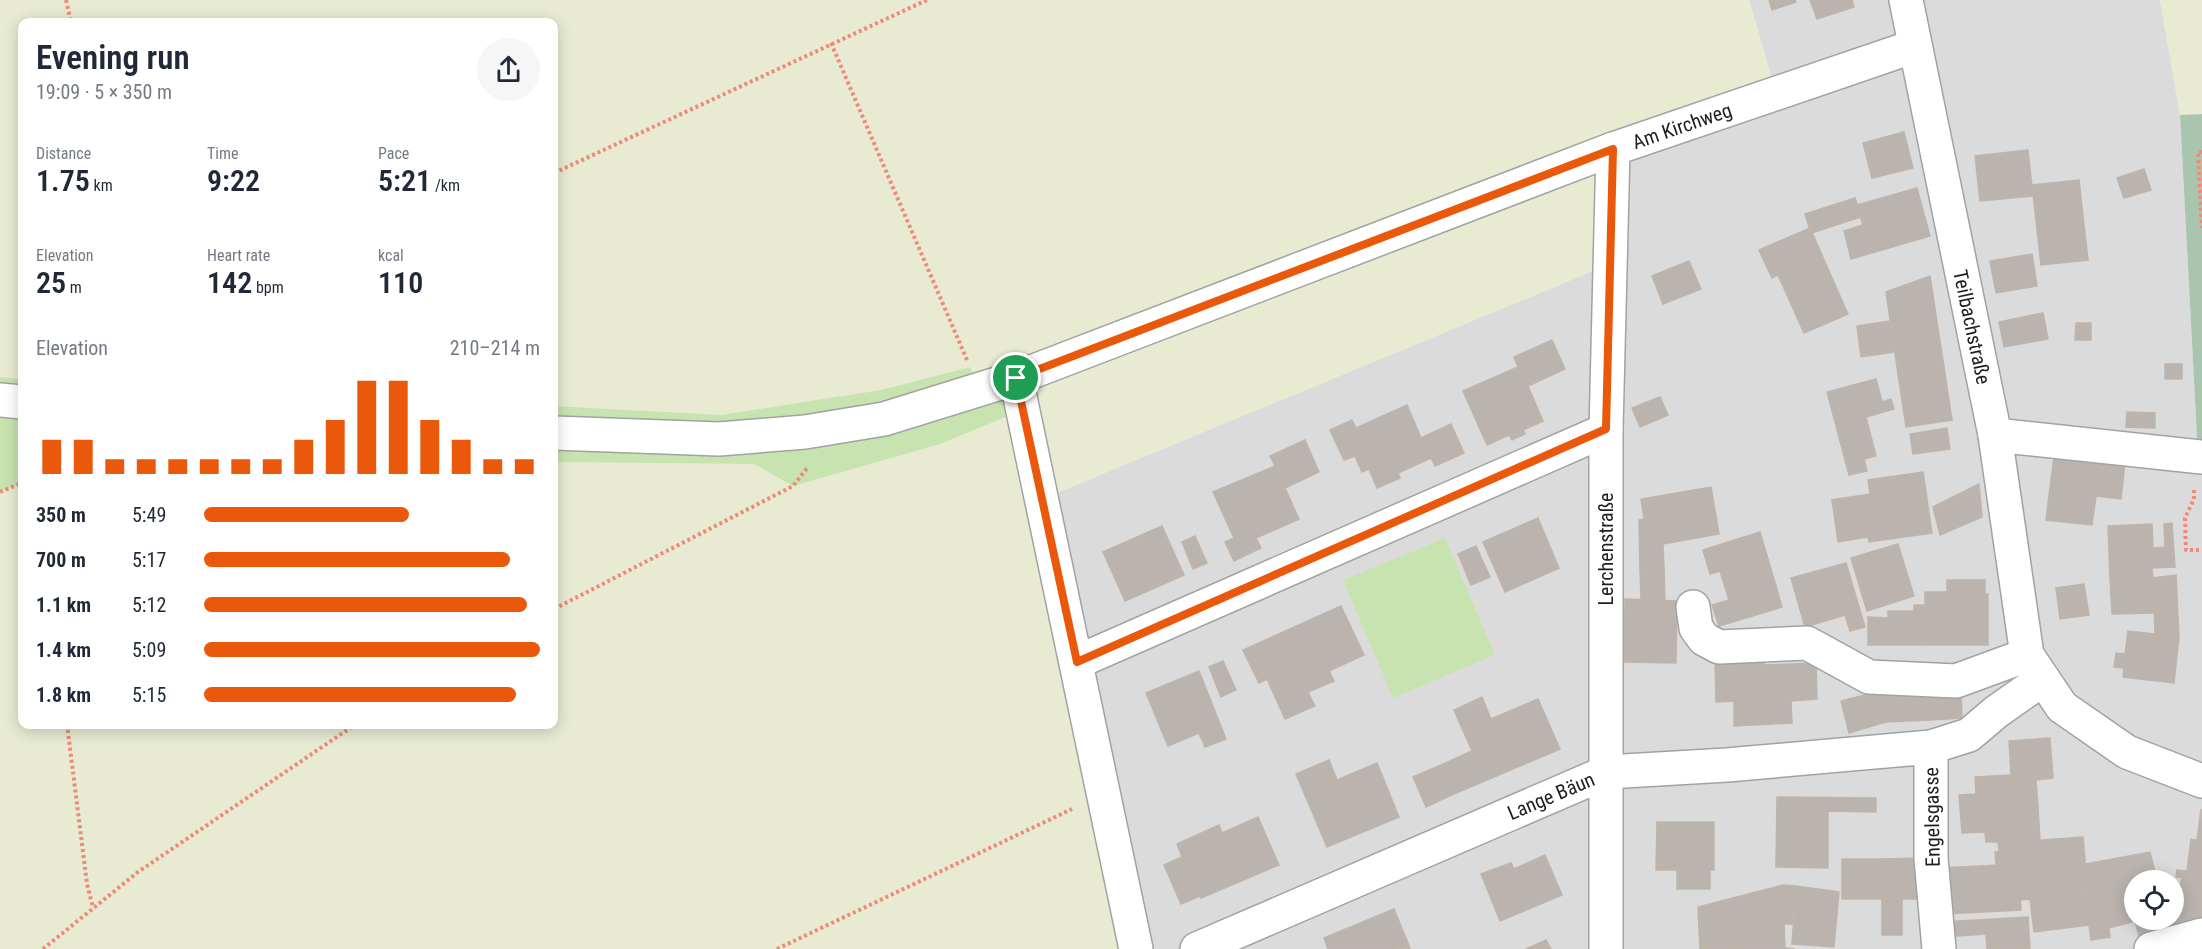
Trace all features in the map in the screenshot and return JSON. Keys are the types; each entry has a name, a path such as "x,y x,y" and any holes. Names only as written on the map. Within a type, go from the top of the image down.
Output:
{"street":[{"name":"Teilbachstraße","path":"1906,0 1995,435 2035,667 2062,707 2127,752 2202,781"},
{"name":"Am Kirchweg","path":"558,433 719,439 805,432 884,419 1016,378 1613,149 1915,46"},
{"name":"Lerchenstraße","path":"1606,949 1606,429 1613,149"},
{"path":"1016,378 1136,949"},
{"path":"0,400 18,402"},
{"path":"1077,662 1606,429"},
{"path":"1995,435 2197,456"},
{"path":"1693,607 1696,628 1704,639 1719,647 1807,643 1869,676 1956,681 2035,667"},
{"name":"Engelsgasse","path":"1939,949 1931,858 1931,747 1969,735 1996,712 2035,667"},
{"name":"Lange Bäun","path":"1197,949 1607,771 1727,765 1931,747"},
{"path":"2151,949 2202,935"}],"path":[{"path":"66,0 70,18"},
{"path":"558,171 927,0"},
{"path":"831,43 980,391"},
{"path":"2202,152 2198,152 2202,228"},
{"path":"558,607 793,486 809,466 805,432"},
{"path":"2197,456 2194,499 2185,518 2186,550 2202,550"},
{"path":"0,492 18,485"},
{"path":"68,729 87,884 93,908"},
{"path":"43,949 138,872 349,729"},
{"path":"777,949 1103,794"}],"shaded area":[{"path":"1749,0 2160,0 2180,115 2198,456 2202,457 2202,949 1136,949 1042,499 1610,264 1613,149 1776,93"}],"green space":[{"path":"0,0 1749,0 1776,93 1613,149 1610,264 1042,499 1136,949 0,949 0,492 18,485 18,729 558,729 558,462 755,464 793,486 940,444 1023,410 980,391 969,367 881,390 721,415 558,406 558,18 18,18 18,379 0,377"},
{"path":"2160,0 2202,0 2202,114 2180,115"},
{"path":"2202,114 2202,457 2198,456 2180,115"},
{"path":"970,367 980,390 1016,378 1023,410 940,444 793,486 754,464 558,462 558,406 721,415 881,390"},
{"path":"0,377 18,379 18,485 0,492"},
{"path":"1445,538 1495,655 1393,698 1343,580"}],"building":[{"path":"1769,0 1795,0 1796,2 1772,10"},
{"path":"1810,0 1852,0 1854,7 1817,19"},
{"path":"1904,132 1913,168 1872,178 1863,143"},
{"path":"2028,150 2033,196 1980,201 1975,156"},
{"path":"2144,169 2151,190 2124,198 2117,178"},
{"path":"2079,180 2088,260 2041,265 2032,185"},
{"path":"1917,188 1930,236 1851,259 1844,231 1863,225 1857,205"},
{"path":"1855,198 1861,217 1811,233 1805,214"},
{"path":"1810,228 1848,314 1804,333 1778,275 1772,278 1759,250"},
{"path":"2032,254 2037,286 1996,293 1990,261"},
{"path":"1689,261 1701,289 1663,304 1652,276"},
{"path":"1930,276 1944,367 1898,374 1886,292"},
{"path":"2043,313 2048,339 2004,347 1999,322"},
{"path":"1890,321 1894,352 1861,357 1857,326"},
{"path":"2076,323 2091,323 2091,340 2075,340"},
{"path":"1552,340 1565,369 1528,386 1543,421 1523,430 1525,434 1512,440 1509,435 1487,445 1463,391 1518,367 1514,357"},
{"path":"2165,364 2182,364 2182,379 2165,379"},
{"path":"1944,367 1952,420 1906,427 1898,374"},
{"path":"1876,379 1882,402 1891,399 1894,409 1866,417 1876,456 1864,459 1867,471 1849,475 1827,392"},
{"path":"1660,397 1668,415 1640,427 1632,408"},
{"path":"1407,405 1421,438 1451,424 1464,453 1435,466 1431,458 1398,473 1400,478 1377,488 1369,469 1362,472 1355,456 1344,460 1330,430 1352,420 1356,428"},
{"path":"2127,412 2155,413 2155,428 2126,427"},
{"path":"1947,428 1950,449 1913,454 1910,434"},
{"path":"1305,440 1319,472 1285,488 1299,519 1256,538 1261,548 1234,561 1225,542 1234,538 1213,492 1275,466 1270,456"},
{"path":"2054,456 2125,463 2121,499 2096,496 2092,525 2046,520"},
{"path":"1923,472 1932,533 1869,542 1868,537 1838,542 1832,500 1870,494 1868,480"},
{"path":"1979,484 1982,517 1940,535 1933,507"},
{"path":"1711,487 1719,534 1663,544 1664,568 1640,569 1639,520 1644,519 1641,499"},
{"path":"1538,518 1559,568 1505,592 1483,542"},
{"path":"2172,523 2175,567 2152,568 2153,578 2110,579 2108,526 2152,524 2153,548 2165,547 2164,524"},
{"path":"1162,526 1184,575 1125,601 1103,552"},
{"path":"1760,532 1776,586 1729,600 1720,571 1710,574 1703,550"},
{"path":"1195,536 1207,563 1193,569 1182,542"},
{"path":"1898,544 1914,596 1867,611 1851,558"},
{"path":"1476,546 1490,577 1471,585 1458,554"},
{"path":"1846,563 1865,627 1850,631 1845,615 1805,627 1791,578"},
{"path":"1664,568 1665,601 1641,600 1640,569"},
{"path":"2176,575 2179,637 2155,634 2153,578"},
{"path":"2153,578 2155,613 2112,614 2110,579"},
{"path":"1947,580 1985,580 1985,594 1988,594 1988,645 1925,645 1925,592 1947,592"},
{"path":"2084,584 2089,615 2060,619 2056,588"},
{"path":"1776,586 1782,607 1719,626 1712,605"},
{"path":"1625,599 1677,601 1676,663 1624,662"},
{"path":"1914,605 1925,605 1925,645 1868,645 1868,617 1888,618 1888,611 1914,611"},
{"path":"1341,606 1364,655 1329,671 1334,681 1308,692 1315,706 1285,719 1267,679 1259,683 1243,650"},
{"path":"2128,631 2179,637 2174,683 2123,677 2124,668 2114,667 2116,653 2125,654"},
{"path":"1764,656 1764,665 1816,663 1817,699 1791,701 1792,723 1734,726 1734,701 1716,702 1715,658"},
{"path":"1223,661 1236,690 1221,697 1209,667"},
{"path":"1199,671 1226,739 1205,747 1199,733 1168,746 1146,693"},
{"path":"1961,687 1962,718 1930,720 1929,688"},
{"path":"1929,688 1930,720 1886,722 1885,690"},
{"path":"1885,690 1886,722 1849,733 1841,701"},
{"path":"1482,697 1491,719 1538,699 1560,749 1454,794 1441,765 1472,751 1454,710"},
{"path":"2050,738 2053,778 2036,780 2038,806 2013,808 2009,741"},
{"path":"1329,760 1337,780 1377,763 1399,817 1327,847 1296,774"},
{"path":"1441,765 1454,794 1426,807 1413,777"},
{"path":"2011,775 2016,850 1999,852 1998,842 1986,842 1985,832 1962,833 1959,795 1976,794 1975,777"},
{"path":"1777,797 1876,798 1876,812 1828,811 1828,868 1776,867"},
{"path":"2038,806 2040,841 2015,842 2013,808"},
{"path":"2201,809 2202,880 2184,885 2184,871 2187,871 2191,839 2197,840"},
{"path":"1258,817 1279,865 1201,898 1200,896 1181,904 1164,865 1182,857 1177,844 1219,825 1222,833"},
{"path":"1657,822 1714,822 1714,870 1710,870 1710,889 1677,889 1677,870 1656,870"},
{"path":"2083,837 2088,895 2020,900 2015,842"},
{"path":"2016,850 2018,864 1996,865 1995,852"},
{"path":"2150,852 2154,870 2124,870 2124,924 2109,928 2106,906 2089,908 2085,864"},
{"path":"1545,855 1562,895 1500,921 1481,874 1511,863 1514,869"},
{"path":"1921,858 1921,899 1882,899 1882,859"},
{"path":"1842,859 1882,859 1882,899 1842,899"},
{"path":"2018,864 2021,910 1944,914 1942,868"},
{"path":"2202,880 2202,918 2184,924 2184,886"},
{"path":"1783,885 1796,886 1792,924 1784,924 1785,948 1741,948 1740,926 1757,925 1756,892"},
{"path":"1796,886 1839,892 1834,947 1792,944"},
{"path":"1756,892 1757,925 1740,926 1741,949 1700,949 1698,907"},
{"path":"2088,895 2089,908 2106,906 2110,937 2091,940 2089,925 2034,932 2030,899"},
{"path":"1882,899 1902,899 1902,935 1882,935"},
{"path":"1394,909 1410,948 1328,949 1324,938"},
{"path":"2028,917 2030,949 1987,949 1986,934 1943,937 1942,922"},
{"path":"2137,930 2163,930 2139,936"},
{"path":"1546,940 1551,949 1526,949"},
{"path":"1785,948 1795,949 1741,949"}],"route":[{"path":"1613,149 1606,429 1077,662 1016,378 1613,149"}]}
